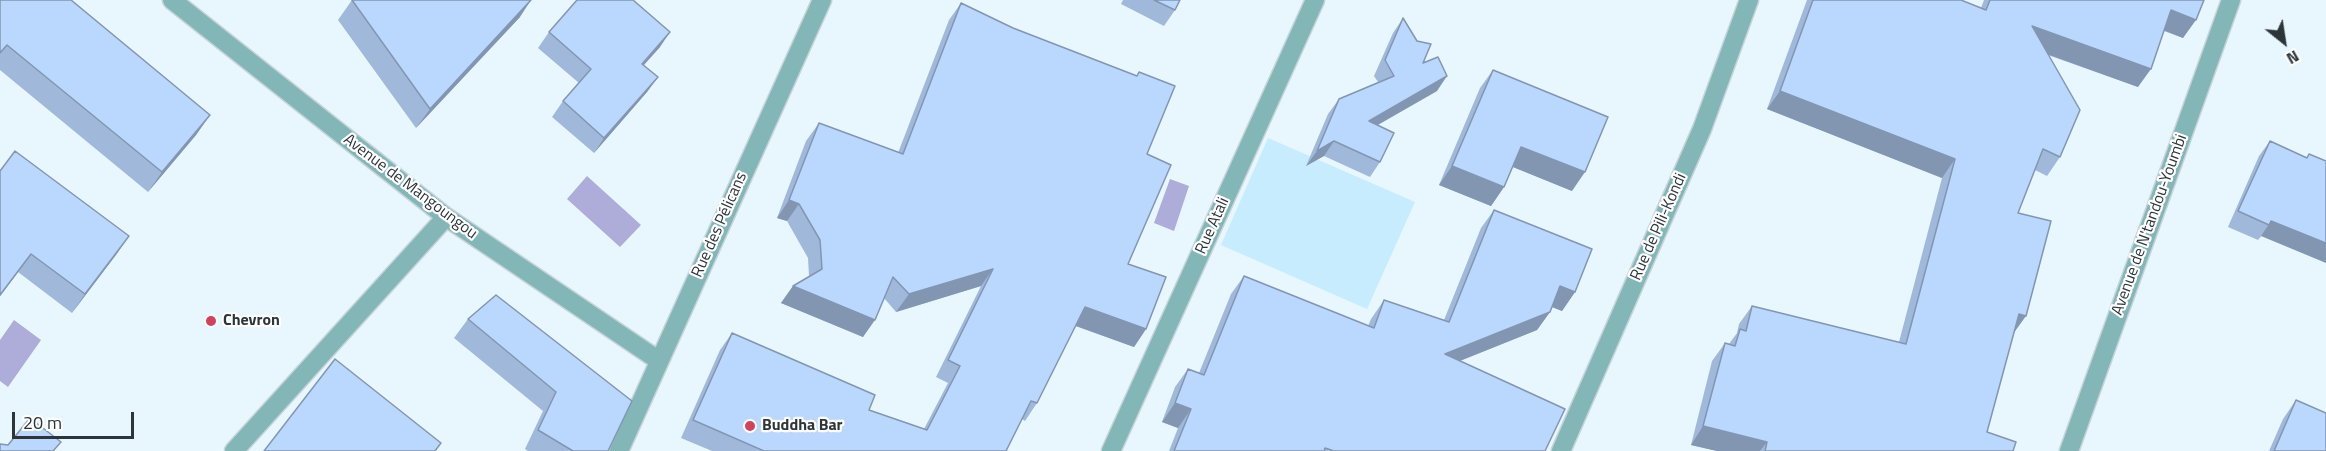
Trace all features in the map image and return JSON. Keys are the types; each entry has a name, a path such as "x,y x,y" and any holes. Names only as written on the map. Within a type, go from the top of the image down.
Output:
{"street":[{"name":"Avenue de Mangoungou","path":"172,0 446,217 658,360"},
{"name":"Rue des Pélicans","path":"619,451 822,0"},
{"name":"Rue Atali","path":"1111,451 1315,0"},
{"name":"Rue de Pili-Kondi","path":"1561,451 1702,129 1749,0"},
{"name":"Avenue de N'tandou-Youmbi","path":"2069,451 2230,0"},
{"path":"234,451 446,217"}],"shaded area":[{"path":"1268,138 1415,202 1367,309 1221,245"},
{"path":"587,176 641,225 620,247 567,199"},
{"path":"1170,179 1189,186 1174,231 1154,223"},
{"path":"14,320 41,340 8,387 0,381 0,340"}],"building":[{"path":"0,0 71,0 210,115 162,172 7,45 0,53"},
{"path":"352,0 531,0 430,109"},
{"path":"577,0 633,0 670,32 642,64 658,77 604,138 563,101 591,69 549,32"},
{"path":"1154,0 1180,0 1175,10"},
{"path":"1813,0 1961,0 1986,10 1990,0 2204,0 2196,20 2171,10 2151,69 2032,26 2080,110 2060,157 2043,149 2018,213 2051,221 2026,316 2019,314 1987,432 2016,442 2013,451 1765,451 1767,442 1703,426 1725,343 1735,346 1740,329 1746,331 1752,306 1906,344 1955,159 1780,91"},
{"path":"961,3 1013,28 1137,76 1139,72 1175,86 1147,154 1171,165 1128,264 1166,277 1146,329 1085,307 1037,403 1031,401 1006,451 764,451 693,420 732,333 875,395 869,410 927,430 960,366 948,360 993,269 909,294 893,277 875,320 793,286 822,269 820,240 799,204 789,200 819,123 903,154"},
{"path":"1403,18 1417,41 1431,44 1423,63 1438,57 1447,76 1369,121 1394,133 1380,162 1334,141 1317,151 1339,99 1394,76 1385,60"},
{"path":"1493,70 1608,117 1585,172 1521,147 1504,187 1452,166"},
{"path":"2270,141 2307,158 2309,154 2326,161 2326,243 2271,221 2269,225 2238,211"},
{"path":"15,151 129,236 85,294 31,254 0,295 0,171"},
{"path":"1494,210 1592,249 1575,292 1560,286 1550,312 1445,354 1565,409 1545,451 1334,451 1325,448 1324,451 1174,451 1191,409 1175,403 1188,369 1204,375 1244,276 1374,328 1384,300 1449,322"},
{"path":"496,295 632,401 608,451 573,451 538,430 556,392 468,319"},
{"path":"335,359 441,443 435,451 264,451"},
{"path":"2296,400 2326,413 2326,451 2274,451"},
{"path":"30,418 61,442 53,451 0,451 0,444 8,445"}],"place":[{"name":"Chevron","path":"211,321"},
{"name":"Buddha Bar","path":"750,426"}]}
